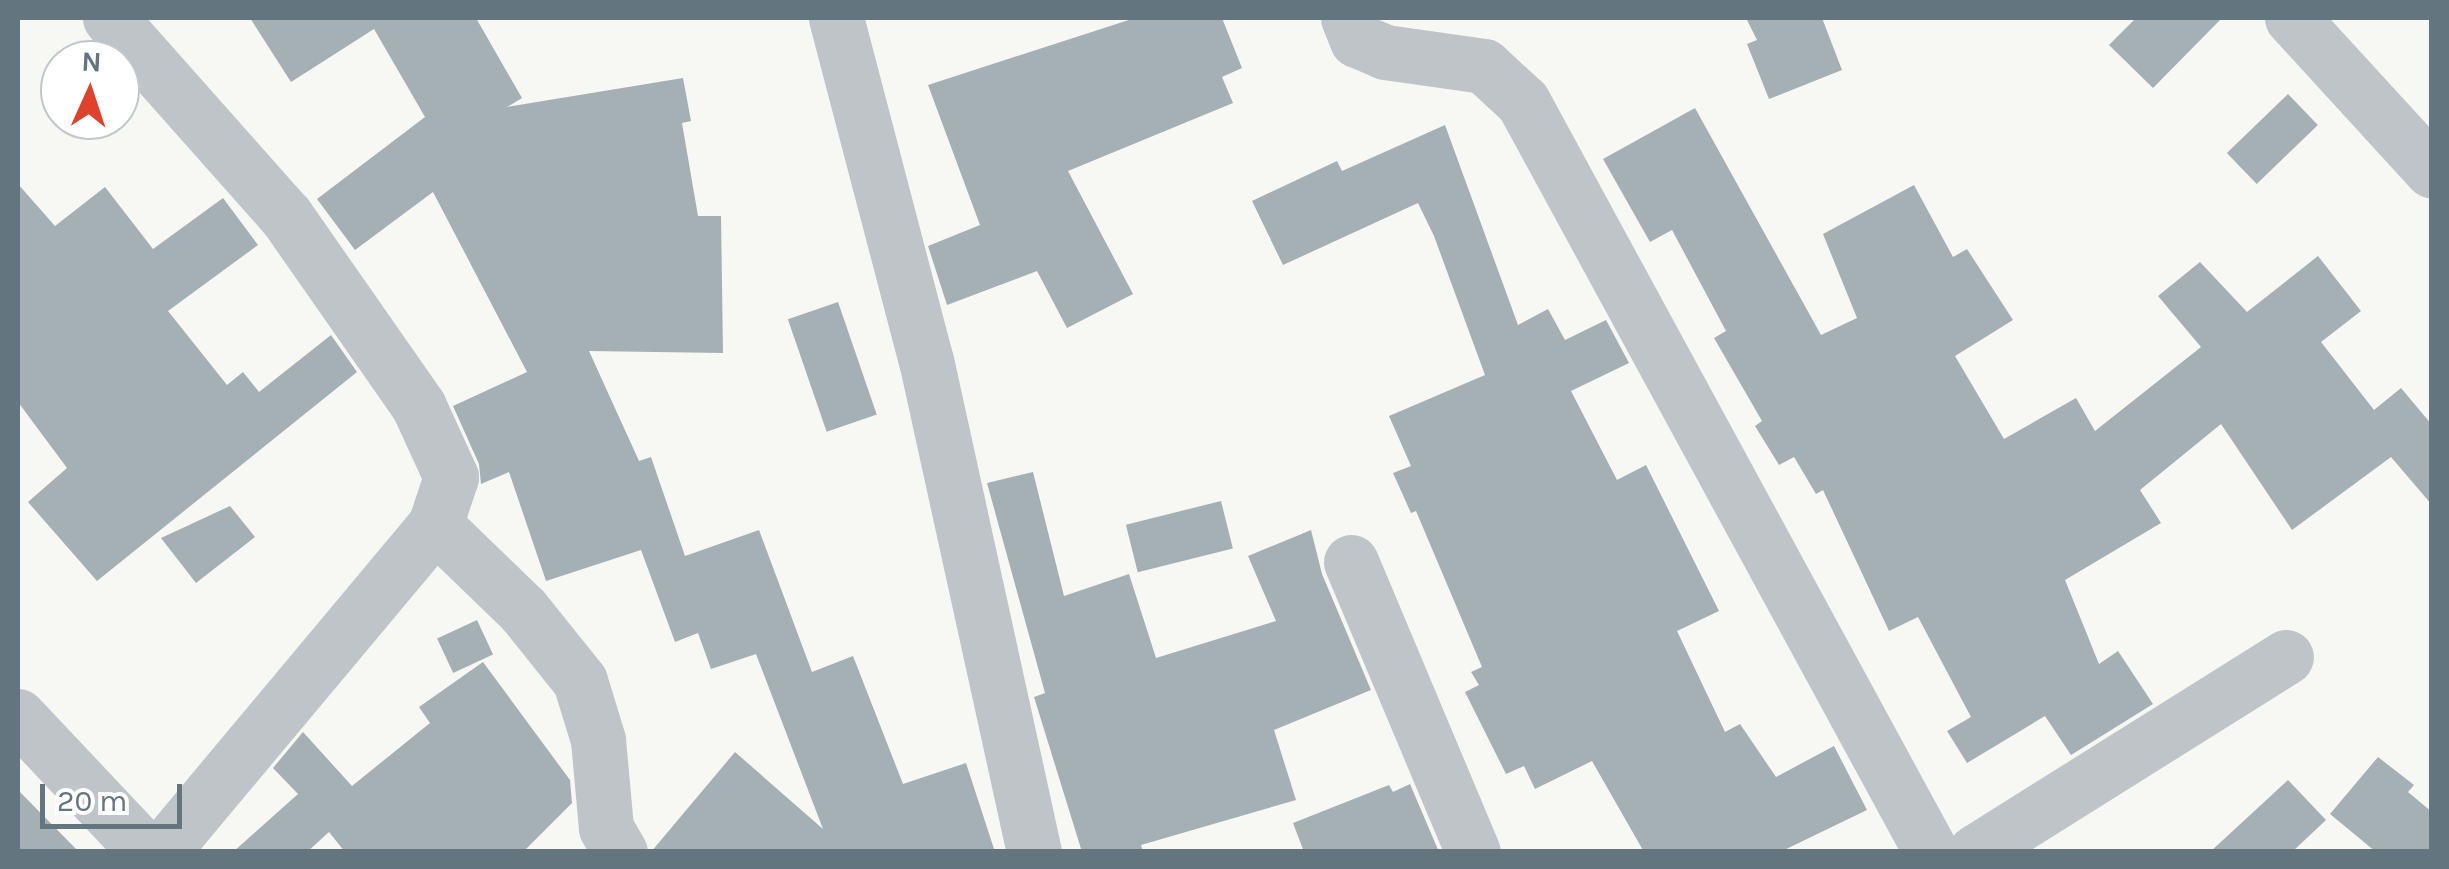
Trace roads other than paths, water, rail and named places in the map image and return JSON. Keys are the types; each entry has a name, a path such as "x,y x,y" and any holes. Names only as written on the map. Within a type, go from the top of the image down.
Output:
{"street":[{"path":"110,18 286,216 419,407 451,478 435,524 162,852"},
{"path":"836,18 926,360 1034,852"},
{"path":"1348,18 1356,40 1385,52 1484,66 1523,102 1931,852"},
{"path":"2292,18 2432,171"},
{"path":"435,524 523,610 580,681 598,740 606,828 620,852"},
{"path":"1351,562 1473,852"},
{"path":"1975,852 2286,657"},
{"path":"18,716 146,852"}]}
